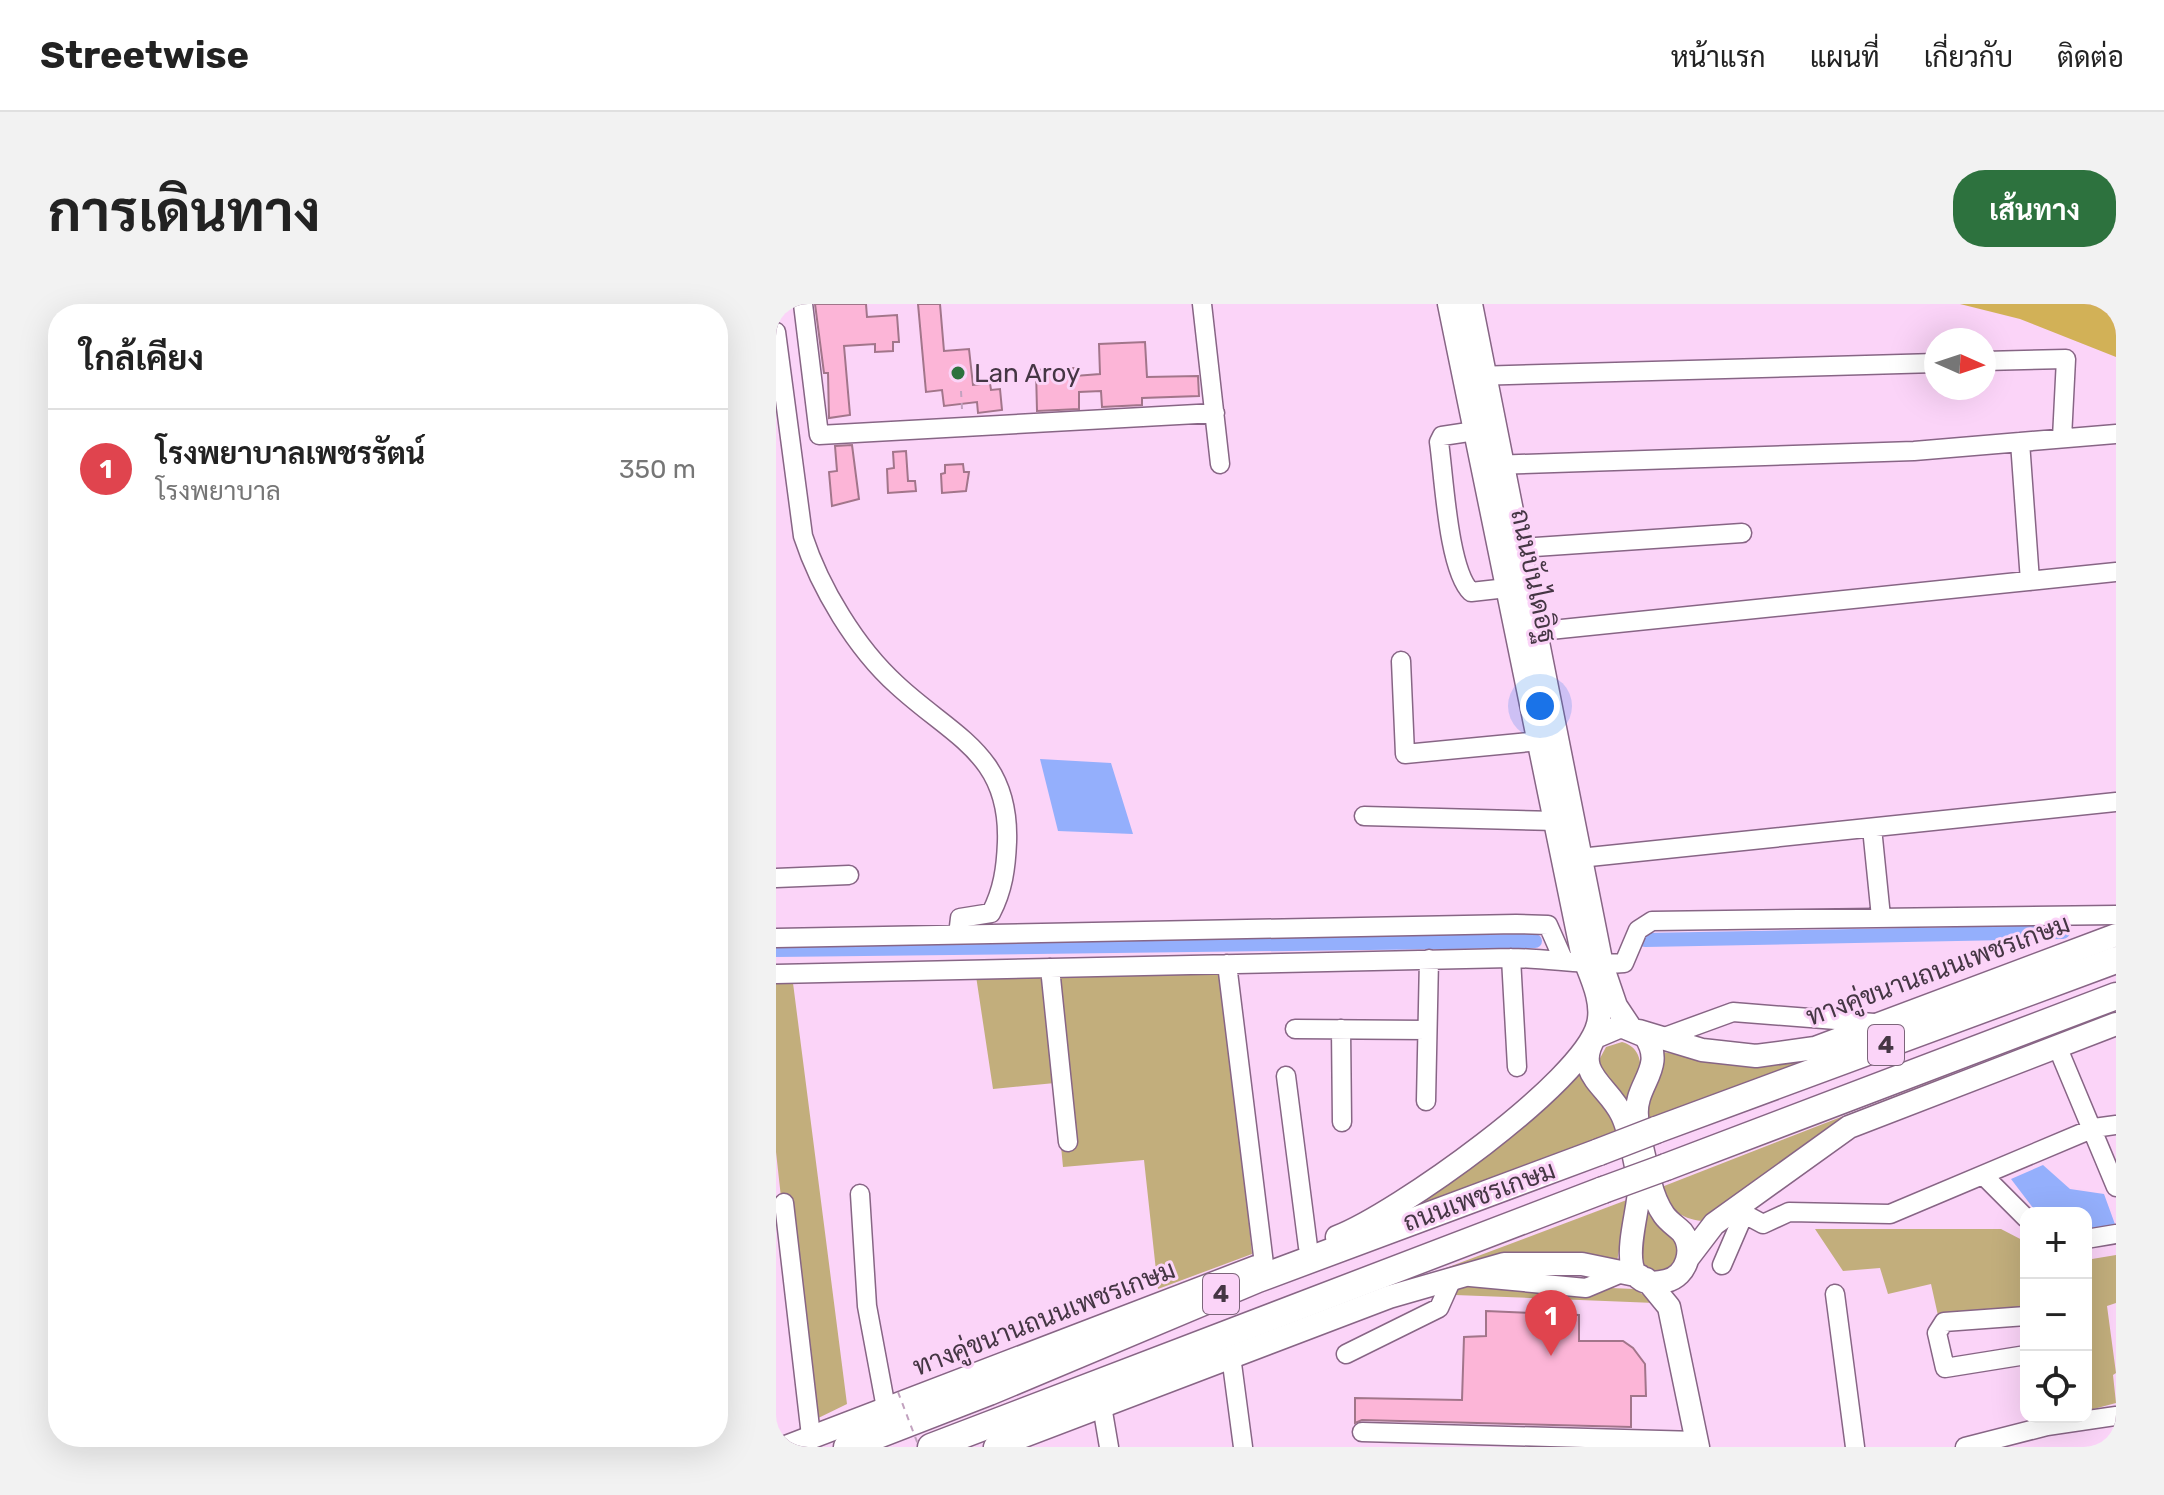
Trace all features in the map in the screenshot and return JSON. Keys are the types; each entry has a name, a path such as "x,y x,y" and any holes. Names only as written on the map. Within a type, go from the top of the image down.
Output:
{"highway":[{"name":"ถนนเพชรเกษม","path":"847,1447 989,1392 1258,1279 2116,960"},
{"name":"ถนนเพชรเกษม","path":"931,1447 2116,996"}],"main road":[{"name":"ถนนบันไดอิฐ","path":"1449,304 1505,465 1522,548 1527,632 1540,741 1557,821 1572,859"},
{"name":"ถนนบันไดอิฐ","path":"1471,304 1475,431 1507,588 1527,632 1572,859 1584,962 1600,1008 1590,1045"},
{"name":"ทางคู่ขนานถนนเพชรเกษม","path":"1642,1032 1702,1050 1756,1056 1815,1048 2116,935"},
{"name":"ถนนบันไดอิฐ","path":"1584,962 1616,1006 1651,1044 1654,1055 1651,1075 1637,1099 1637,1116 1651,1184 1661,1210 1686,1240 1684,1266"},
{"name":"4","path":"1684,1266 1714,1224 1740,1212 1849,1127 2116,1024"},
{"path":"1642,1032 1612,1027 1602,1031 1590,1045 1589,1072 1623,1116 1640,1184 1640,1203 1628,1256 1637,1276 1669,1307"},
{"name":"ทางคู่ขนานถนนเพชรเกษม","path":"786,1447 892,1400 1361,1227 1467,1156 1574,1065 1590,1045"},
{"name":"4","path":"995,1447 1389,1297 1504,1264 1582,1264 1637,1276"},
{"path":"1637,1276 1662,1282 1684,1266"},
{"path":"1684,1266 1671,1290 1669,1307 1698,1444"}],"street":[{"path":"803,304 819,435 1215,413"},
{"path":"1202,304 1220,464"},
{"path":"776,332 803,536 812,564 867,651 897,685 974,746 1002,789 1007,823 1001,896 991,913 960,918 958,935"},
{"path":"1996,361 2066,359 2062,438"},
{"path":"1474,376 1924,363"},
{"path":"1475,431 1442,436 1439,442 1456,559 1465,587 1471,592 1507,588"},
{"path":"1482,466 1914,451 2116,434"},
{"path":"2020,442 2030,581"},
{"path":"1499,549 1742,533"},
{"path":"1527,632 2116,572"},
{"path":"1401,661 1405,754 1540,741"},
{"path":"1572,859 2116,802"},
{"path":"1364,816 1557,821"},
{"path":"1872,828 1881,917"},
{"path":"776,878 849,875"},
{"path":"776,974 1429,959 1511,958 1624,963 1638,930 1652,921 2116,915"},
{"path":"776,938 1548,925 1584,962"},
{"path":"1511,958 1517,1067"},
{"path":"1426,1101 1429,959"},
{"path":"1227,964 1264,1264"},
{"path":"1050,968 1068,1142"},
{"path":"1642,1032 1733,1012 1844,1023 1888,1023"},
{"path":"1295,1029 1427,1030"},
{"path":"1341,1029 1342,1122"},
{"path":"2057,1046 2094,1128 2116,1187"},
{"path":"1286,1076 1308,1247"},
{"path":"1722,1265 1740,1212 1763,1224 1789,1212 1890,1214 2094,1128 2116,1125"},
{"path":"1983,1175 2020,1212"},
{"path":"860,1194 867,1306 892,1400"},
{"path":"784,1203 811,1436"},
{"path":"2092,1238 2116,1234"},
{"path":"1346,1354 1439,1308 1456,1278"},
{"path":"1835,1294 1855,1447"},
{"path":"2020,1316 1944,1322 1937,1333 1945,1368 2020,1356"},
{"path":"1231,1356 1243,1447"},
{"path":"1102,1406 1109,1447"},
{"path":"2092,1418 2116,1416"},
{"path":"1965,1447 2065,1423"},
{"path":"1362,1432 1698,1444"}],"path":[{"path":"961,391 964,427"},
{"path":"892,1400 919,1447"}],"shaded area":[{"path":"1960,304 2116,304 2116,357 2020,319"},
{"path":"1224,972 1252,1254 1158,1289 1144,1160 1063,1167 1055,1083 993,1089 976,976"},
{"path":"776,983 793,983 847,1404 806,1424 776,1152"},
{"path":"1885,1030 1746,1091 1645,1122 1647,1103 1663,1052 1715,1061"},
{"path":"1622,1042 1632,1047 1640,1065 1639,1088 1631,1121 1604,1078 1598,1062 1606,1047"},
{"path":"1581,1069 1585,1083 1602,1099 1618,1132 1347,1241"},
{"path":"1954,1073 1858,1116 1702,1221 1687,1218 1676,1211 1659,1188"},
{"path":"1632,1198 1617,1262 1430,1274"},
{"path":"1647,1205 1680,1248 1673,1266 1659,1271 1639,1260"},
{"path":"1815,1229 2001,1229 2020,1239 2020,1321 1941,1329 1931,1284 1888,1294 1880,1268 1843,1271"},
{"path":"2116,1255 2116,1303 2107,1306 2116,1373 2113,1375 2116,1403 2092,1409 2092,1279 2092,1259"},
{"path":"1466,1282 1635,1289 1655,1303 1455,1295 1455,1288"}],"water":[{"path":"1040,759 1111,763 1133,834 1058,831"},
{"path":"2043,1165 2070,1189 2104,1194 2116,1227 2092,1230 2092,1207 2032,1207 2011,1179"}],"building":[{"path":"815,304 866,304 867,317 897,315 899,342 893,342 893,351 875,352 875,344 844,346 850,415 829,418 828,373 824,373"},
{"path":"918,304 940,304 944,351 969,349 973,385 990,383 991,390 1000,389 1002,410 978,413 977,402 944,406 942,390 926,392"},
{"path":"1145,342 1147,377 1198,376 1199,396 1142,398 1142,405 1102,407 1101,391 1079,392 1079,409 1037,411 1036,370 1074,368 1075,376 1100,374 1099,344"},
{"path":"852,445 859,499 832,506 829,472 837,471 835,446"},
{"path":"906,451 908,481 915,481 916,491 888,493 887,469 894,468 893,452"},
{"path":"963,464 964,472 969,472 966,491 942,493 941,474 945,473 945,465"},
{"path":"1486,1311 1579,1315 1579,1341 1623,1341 1633,1348 1645,1364 1646,1396 1631,1396 1631,1427 1362,1420 1355,1423 1355,1398 1462,1400 1464,1337 1486,1336"}],"waterway":[{"path":"1645,940 2063,932"},
{"path":"776,950 1535,941"}],"place":[{"name":"Lan Aroy","path":"958,373"},
{"name":"โรงพยาบาลเพชรรัตน์","path":"1551,1356"}]}
